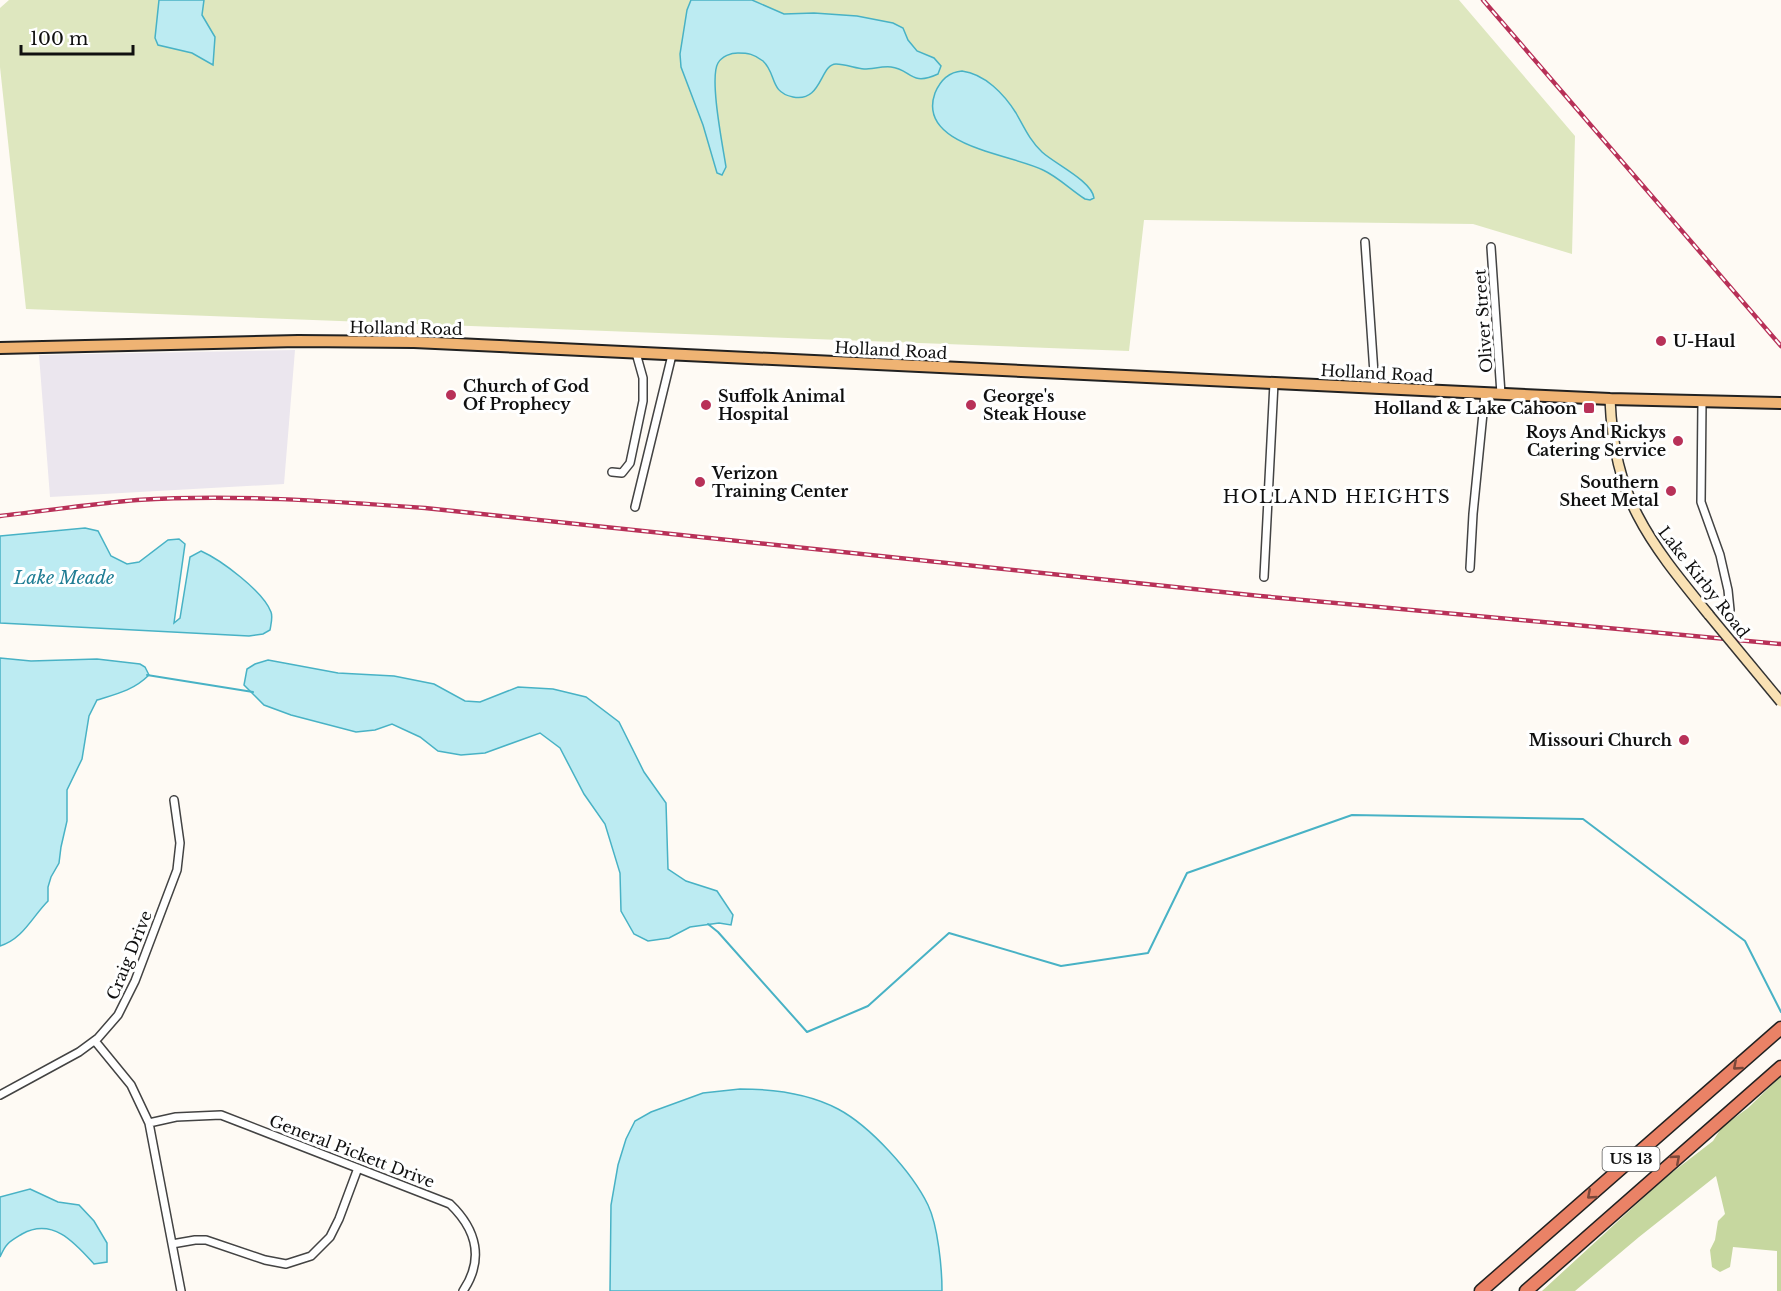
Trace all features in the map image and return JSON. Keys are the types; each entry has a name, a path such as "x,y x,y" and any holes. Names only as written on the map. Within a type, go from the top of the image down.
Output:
{"highway":[{"name":"US 13","path":"1481,1291 1781,1028"},
{"name":"US 13","path":"1526,1291 1781,1067"}],"main road":[{"name":"Holland Road","path":"0,348 351,341 470,344 1610,399 1781,402"}],"street":[{"path":"1365,242 1376,388"},
{"name":"Oliver Street","path":"1491,247 1501,394"},
{"path":"612,472 622,473 628,467 638,426 644,393 643,378 636,353"},
{"path":"635,507 672,354"},
{"path":"1264,577 1274,383"},
{"path":"1470,568 1485,393"},
{"name":"Lake Kirby Road","path":"1610,399 1611,427 1617,466 1634,512 1656,549 1781,702"},
{"path":"1702,402 1701,502 1724,570 1730,610"},
{"name":"Craig Drive","path":"0,1095 63,1062 95,1041 110,1026 125,1003 174,882 180,857 174,800"},
{"path":"95,1041 130,1085 149,1123 181,1291"},
{"name":"General Pickett Drive","path":"149,1123 176,1117 221,1115 450,1204 461,1214 471,1231 476,1253 474,1273 463,1291"},
{"path":"172,1244 195,1239 206,1240 265,1260 286,1264 311,1256 330,1237 358,1168"}],"shaded area":[{"path":"295,350 284,484 50,497 39,355"}],"green space":[{"path":"9,0 1459,0 1575,136 1572,254 1473,224 1144,220 1129,351 26,309 0,67 0,8"},
{"path":"1781,1076 1781,1291 1777,1291 1777,1251 1733,1247 1730,1267 1720,1272 1712,1267 1710,1250 1715,1240 1718,1221 1725,1214 1716,1176 1575,1291 1542,1291 1665,1178 1713,1141 1722,1127 1748,1108"}],"water":[{"path":"159,0 204,0 202,15 215,37 213,65 192,53 158,45 155,38"},
{"path":"691,0 752,0 784,14 814,13 857,16 893,23 903,28 908,40 917,51 934,58 941,66 938,74 922,79 898,68 864,69 836,64 827,70 810,94 793,97 780,91 767,66 754,55 735,53 727,55 718,63 715,83 726,167 722,175 717,173 703,125 681,67 680,54 687,10"},
{"path":"962,71 978,76 1000,92 1038,148 1087,185 1094,198 1085,199 1043,170 970,145 952,136 939,125 933,111 935,93 946,78"},
{"name":"Lake Meade","path":"85,528 98,531 111,556 127,564 139,562 168,540 179,539 185,544 174,623 180,618 190,557 201,551 230,569 260,595 271,612 270,630 263,634 249,636 0,623 0,536"},
{"path":"0,658 31,661 97,659 140,664 145,667 149,675 131,688 97,700 89,716 82,759 67,790 67,821 59,863 48,887 48,901 21,933 0,946"},
{"path":"268,660 338,673 394,676 434,684 465,701 480,702 518,687 553,689 586,697 619,722 644,772 666,803 668,869 686,881 717,891 733,915 731,925 719,923 690,927 669,938 648,941 634,934 621,911 620,873 605,824 584,794 560,748 540,733 485,753 461,755 438,751 420,737 392,724 375,730 356,732 291,715 264,705 244,685 247,669"},
{"path":"740,1089 778,1091 815,1099 850,1117 889,1151 912,1178 928,1205 937,1235 942,1291 610,1291 611,1205 618,1165 626,1139 635,1121 651,1112 703,1093"},
{"path":"30,1189 58,1202 79,1205 94,1221 107,1243 107,1262 94,1264 71,1241 53,1230 44,1229 33,1230 14,1239 6,1246 0,1257 0,1197"}],"waterway":[{"path":"147,675 253,692"},
{"path":"708,924 718,932 807,1032 868,1006 949,933 1061,966 1148,953 1187,873 1352,815 1583,819 1745,941 1781,1012"}],"railway":[{"path":"1483,0 1781,346"},
{"path":"0,516 173,498 281,499 389,505 1260,596 1781,644"}],"place":[{"name":"U-Haul","path":"1661,341"},
{"name":"Church of God Of Prophecy","path":"451,395"},
{"name":"Suffolk Animal Hospital","path":"706,405"},
{"name":"George's Steak House","path":"971,405"},
{"name":"Holland & Lake Cahoon","path":"1589,408"},
{"name":"Roys And Rickys Catering Service","path":"1678,441"},
{"name":"Verizon Training Center","path":"700,482"},
{"name":"Southern Sheet Metal","path":"1671,491"},
{"name":"Missouri Church","path":"1684,740"}],"district":[{"name":"HOLLAND HEIGHTS","path":"1337,497"}]}
